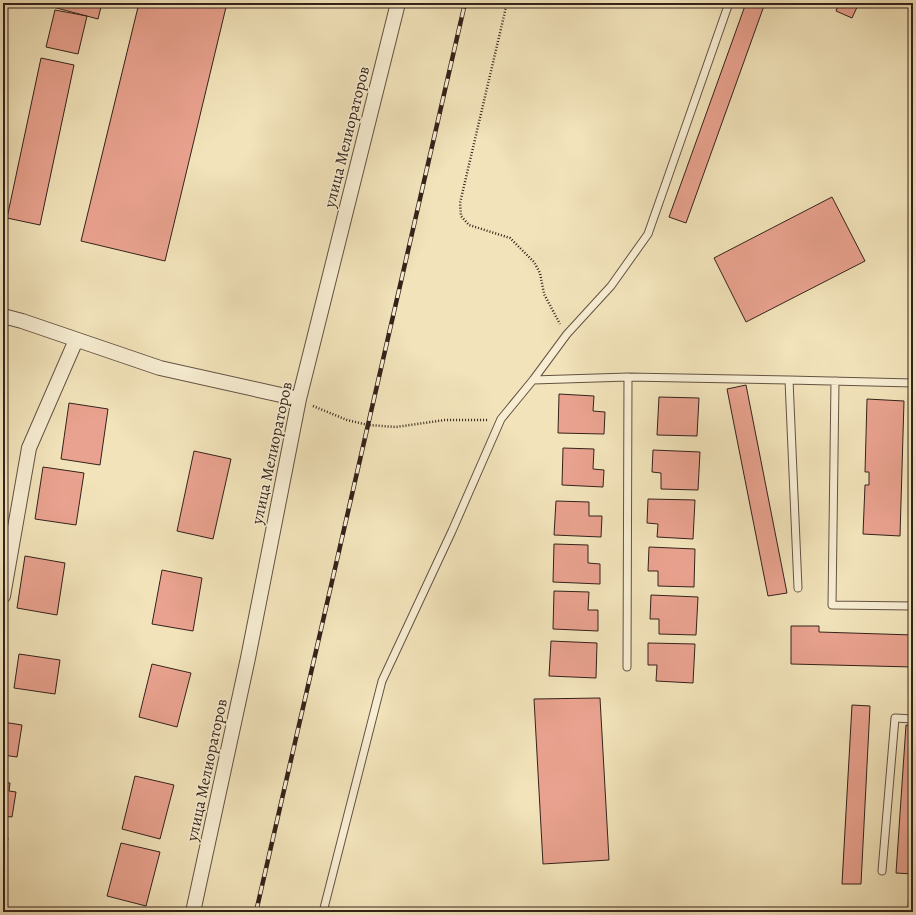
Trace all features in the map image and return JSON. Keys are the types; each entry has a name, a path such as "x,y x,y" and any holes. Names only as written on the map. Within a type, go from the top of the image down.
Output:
{"street":[{"name":"улица Мелиораторов","path":"193,912 248,658 299,399 398,3"},
{"path":"3,316 160,368 299,399"},
{"path":"3,596 29,448 76,340"}],"lane":[{"path":"323,912 382,681 452,531 501,419 533,380 567,334 611,286 648,234 729,3"},
{"path":"533,380 628,378 913,383"},
{"path":"627,667 628,378"},
{"path":"789,380 798,588"},
{"path":"835,381 832,605 913,606"},
{"path":"882,871 894,718 913,719"}],"path":[{"path":"507,3 460,203 461,216 469,225 510,238 534,262 540,274 544,294 555,317 567,334"},
{"path":"299,399 322,411 368,425 396,427 445,420 501,419"}],"building":[{"path":"50,3 102,3 98,19 49,6"},
{"path":"139,3 227,3 165,261 81,241"},
{"path":"746,3 765,3 686,223 669,217"},
{"path":"839,3 859,3 852,18 836,11"},
{"path":"55,10 87,16 78,54 46,47"},
{"path":"41,58 74,65 40,225 7,218"},
{"path":"832,197 865,261 746,322 714,258"},
{"path":"911,304 913,305 913,358 910,358"},
{"path":"746,385 787,593 768,596 727,389"},
{"path":"559,394 594,396 593,411 605,412 604,434 558,433"},
{"path":"659,397 699,398 697,436 657,435"},
{"path":"867,399 904,401 900,536 863,534 865,485 869,485 869,472 865,472"},
{"path":"69,403 108,409 100,465 61,459"},
{"path":"563,448 594,449 593,469 604,470 603,487 562,485"},
{"path":"653,450 700,452 698,490 661,489 661,473 652,472"},
{"path":"194,451 231,459 213,539 177,531"},
{"path":"43,467 84,473 76,525 35,519"},
{"path":"648,499 695,500 693,539 657,537 658,524 647,523"},
{"path":"556,501 589,502 589,516 602,516 601,537 554,535"},
{"path":"554,544 588,545 588,563 600,564 600,584 553,582"},
{"path":"649,547 695,549 694,587 658,586 658,571 648,571"},
{"path":"25,556 65,563 57,615 17,608"},
{"path":"162,570 202,578 193,631 152,624"},
{"path":"554,591 589,592 588,610 598,610 598,631 553,629"},
{"path":"651,595 698,597 696,635 659,634 659,619 650,619"},
{"path":"791,626 819,626 819,632 913,635 913,667 791,664"},
{"path":"551,641 597,643 596,678 549,676"},
{"path":"648,643 695,644 693,683 656,681 657,665 648,665"},
{"path":"19,654 60,660 55,694 14,688"},
{"path":"152,664 191,673 177,727 139,717"},
{"path":"600,698 609,860 543,864 534,699"},
{"path":"852,705 870,706 861,884 842,884"},
{"path":"3,722 22,725 17,757 3,755"},
{"path":"906,725 913,726 913,874 896,873"},
{"path":"135,776 174,785 160,839 122,829"},
{"path":"3,782 10,783 9,791 16,792 12,817 3,816"},
{"path":"3,837 8,838 4,859 3,859"},
{"path":"121,843 160,852 146,906 107,896"},
{"path":"909,884 913,885 913,912 908,912"}],"railway":[{"path":"256,912 465,3"}]}
